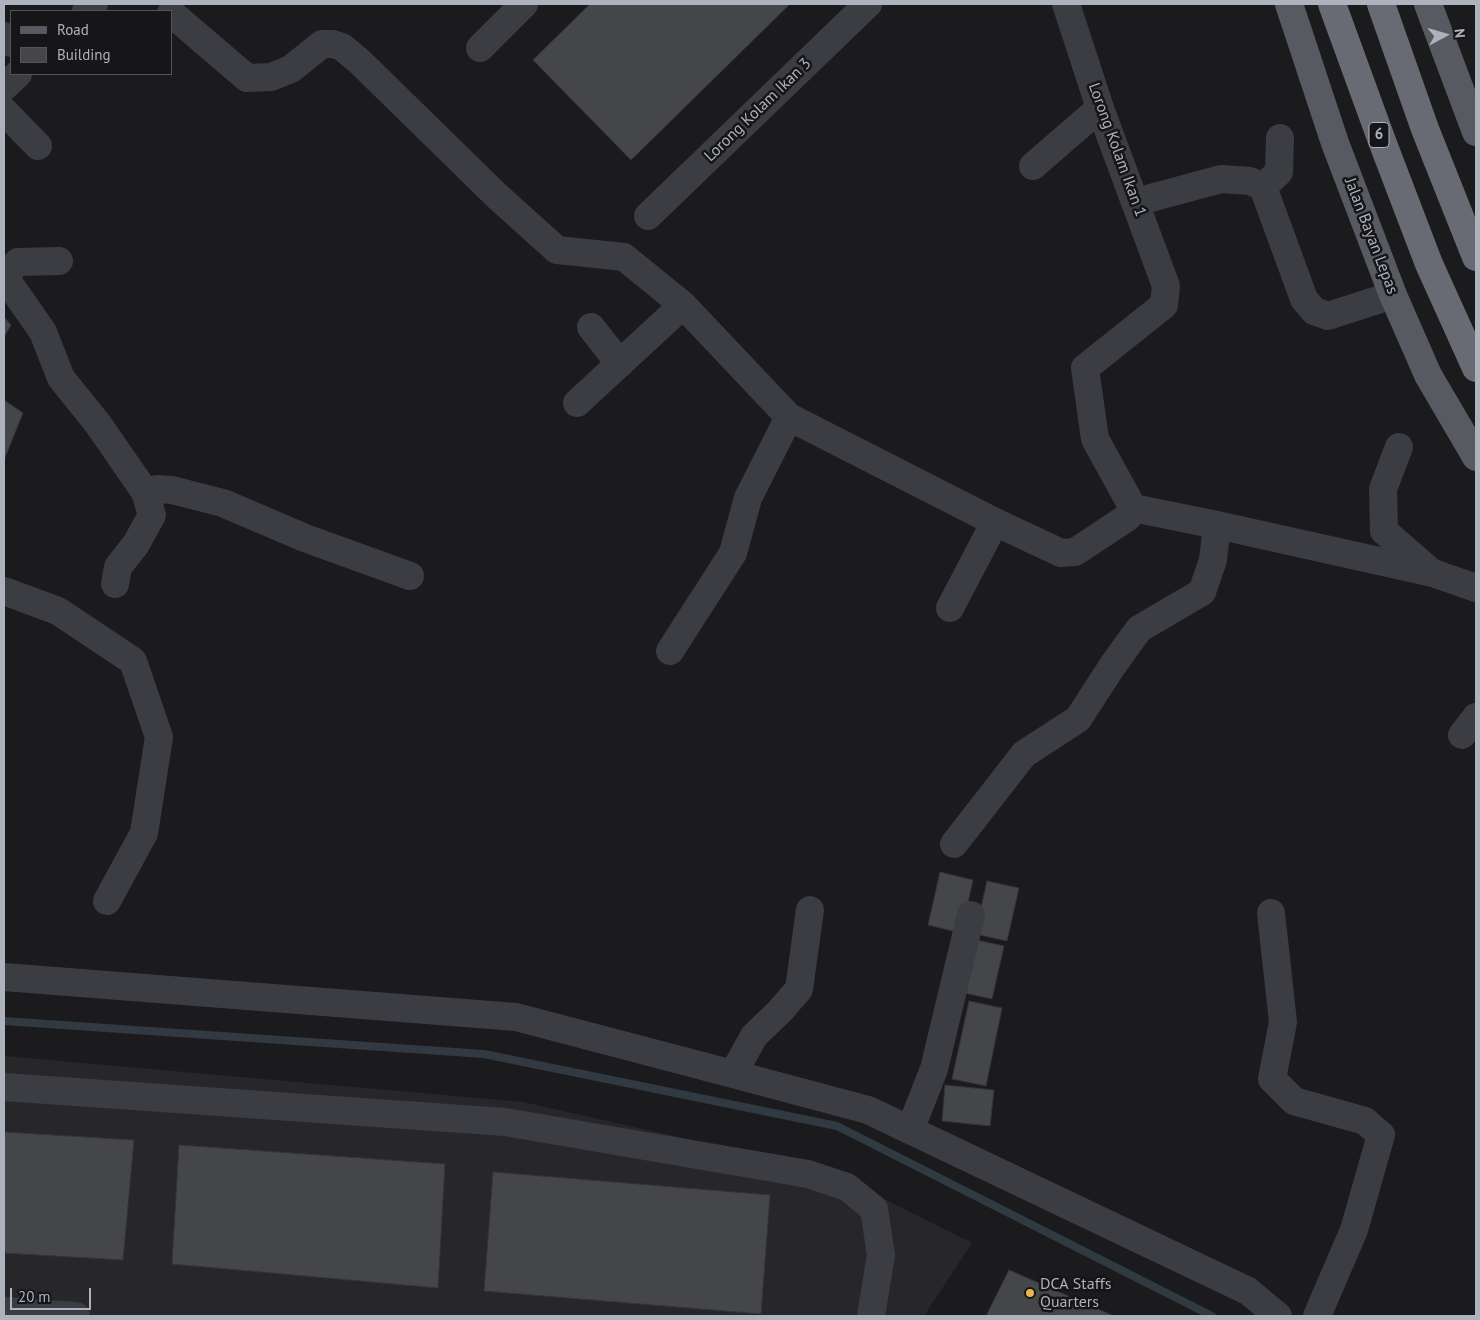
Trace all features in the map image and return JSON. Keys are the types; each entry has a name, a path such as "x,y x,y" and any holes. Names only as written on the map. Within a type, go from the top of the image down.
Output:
{"highway":[{"name":"6","path":"1332,4 1429,264 1476,368"},
{"path":"1380,4 1425,129 1475,253"}],"main road":[{"name":"Jalan Bayan Lepas","path":"1289,4 1335,143 1393,295 1428,375 1476,458"},
{"path":"1428,4 1476,132"}],"street":[{"path":"480,48 524,4"},
{"name":"Lorong Kolam Ikan 3","path":"648,216 868,4"},
{"name":"Lorong Kolam Ikan 1","path":"1066,4 1100,108 1166,286 1164,305 1085,368 1096,439 1133,508"},
{"path":"172,14 247,78 271,77 291,69 322,44 333,44 342,47 359,61 497,196 557,250 624,257 683,304 789,417 995,522 1062,552 1075,552 1128,517 1133,508 1433,573 1476,588"},
{"path":"4,87 17,75"},
{"path":"1033,166 1100,108"},
{"path":"4,111 38,146"},
{"path":"1263,187 1279,172 1280,138"},
{"path":"1136,202 1221,179 1250,181 1263,187 1304,299 1314,311 1328,316 1393,295"},
{"path":"59,261 18,262 4,276 43,332 61,378 98,424 145,492 152,515 136,544 118,567 115,584"},
{"path":"577,403 683,304"},
{"path":"591,327 620,364"},
{"path":"670,651 734,553 748,498 789,417"},
{"path":"1399,447 1383,488 1384,531 1433,573"},
{"path":"145,492 156,489 172,490 223,504 305,538 410,576"},
{"path":"950,608 995,522"},
{"path":"954,844 1024,754 1078,719 1139,629 1202,592 1212,560 1217,525"},
{"path":"4,591 58,611 133,661 159,737 144,833 107,901"},
{"path":"733,1074 754,1036 799,989 810,910"},
{"path":"1271,913 1283,1022 1272,1079 1294,1100 1365,1121 1381,1135 1354,1230 1317,1316"},
{"path":"910,1130 934,1069 971,915"},
{"path":"4,977 516,1017 733,1074 868,1110 1248,1291 1278,1316"},
{"path":"4,1087 505,1122 808,1174 847,1187 874,1209 881,1255 871,1316"},
{"path":"4,1311 76,1316"}],"shaded area":[{"path":"4,1056 523,1102 826,1170 972,1243 924,1316 4,1316"}],"building":[{"path":"590,4 790,4 631,160 533,60"},
{"path":"4,317 11,325 4,337"},
{"path":"4,400 23,413 4,460"},
{"path":"940,872 973,880 961,933 928,925"},
{"path":"987,881 1019,888 1007,941 975,934"},
{"path":"972,939 1004,946 992,999 960,992"},
{"path":"969,1001 1002,1008 986,1086 952,1079"},
{"path":"945,1085 994,1090 990,1126 942,1121"},
{"path":"4,1132 134,1140 123,1260 4,1253"},
{"path":"179,1145 445,1164 438,1288 172,1264"},
{"path":"493,1172 770,1195 761,1314 484,1291"},
{"name":"DCA Staffs Quarters","path":"1009,1270 1114,1316 986,1316"}],"waterway":[{"path":"4,1021 484,1054 837,1126 1212,1316"}],"place":[{"name":"DCA Staffs Quarters","path":"1030,1293"}]}
